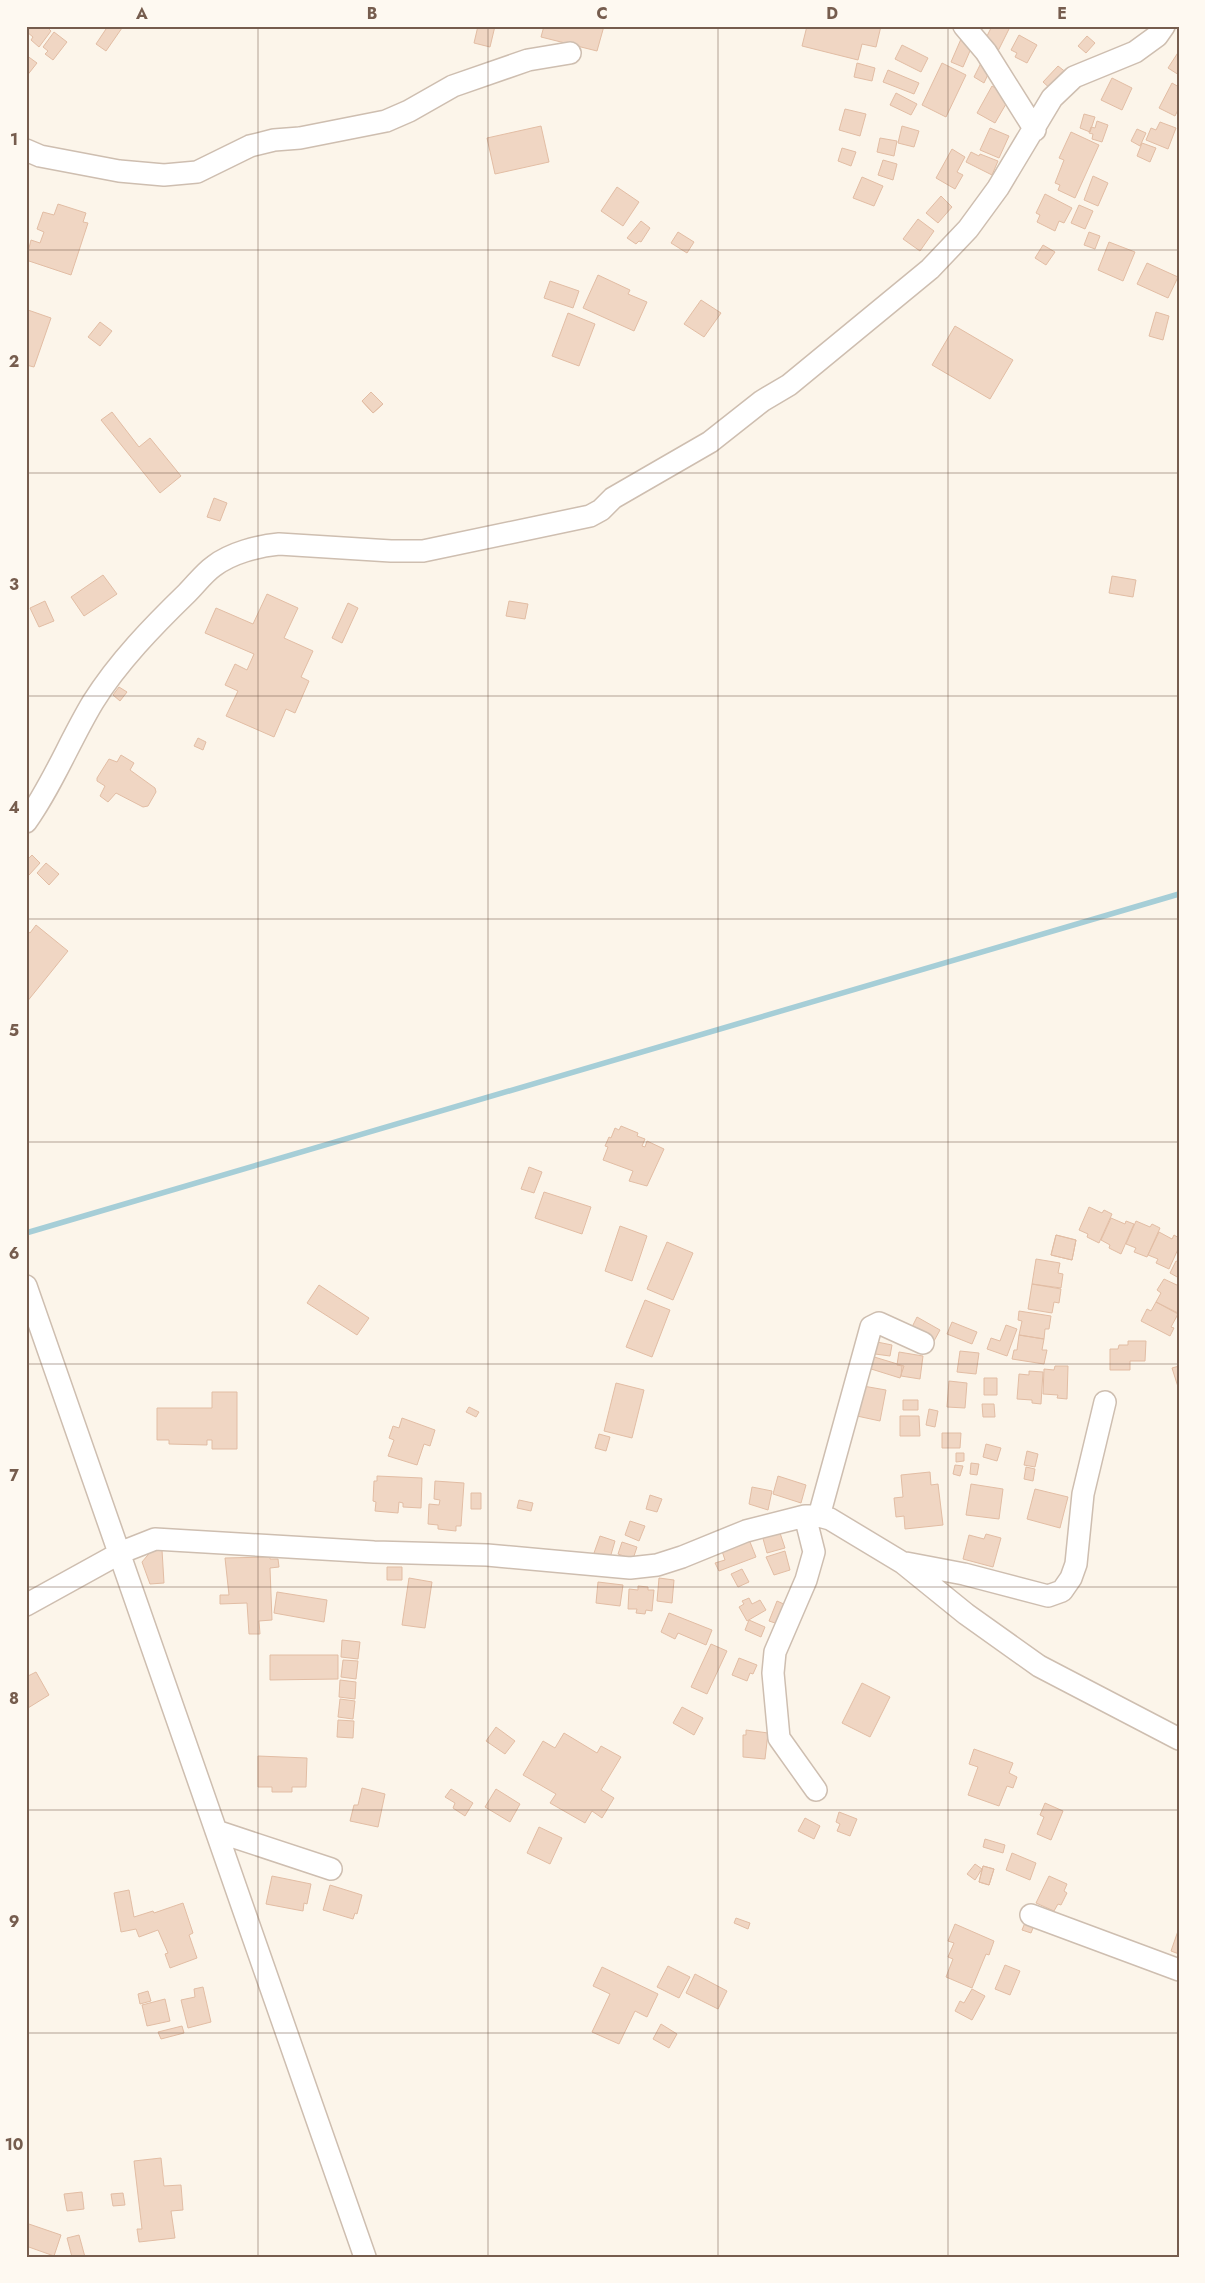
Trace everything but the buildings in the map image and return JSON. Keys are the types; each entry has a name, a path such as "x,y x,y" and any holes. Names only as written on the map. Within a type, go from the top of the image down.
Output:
{"street":[{"path":"964,26 986,52 1035,130"},
{"path":"26,822 42,799 92,705 107,681 166,613 214,565 236,555 267,545 279,544 390,551 423,550 590,516 602,510 613,498 710,442 762,400 789,385 930,269 968,229 998,188 1035,130 1052,98 1074,77 1135,52 1157,36 1164,26"},
{"path":"26,150 40,156 119,171 164,175 197,172 250,146 274,140 300,138 386,121 409,111 453,86 528,60 570,54"},
{"path":"26,1286 122,1552 216,1831 365,2257"},
{"path":"816,1790 779,1738 773,1673 775,1652 806,1580 814,1552 812,1516 871,1326 879,1323 923,1343"},
{"path":"903,1562 964,1574 1048,1596 1062,1591 1071,1578 1076,1564 1083,1494 1105,1402"},
{"path":"26,1605 122,1552 155,1539 374,1552 487,1556 630,1568 657,1565 746,1531 812,1516 830,1519 903,1562 966,1614 1039,1666 1179,1739"},
{"path":"216,1831 331,1869"},
{"path":"1031,1915 1179,1970"}],"waterway":[{"path":"26,1233 1179,894"}]}
